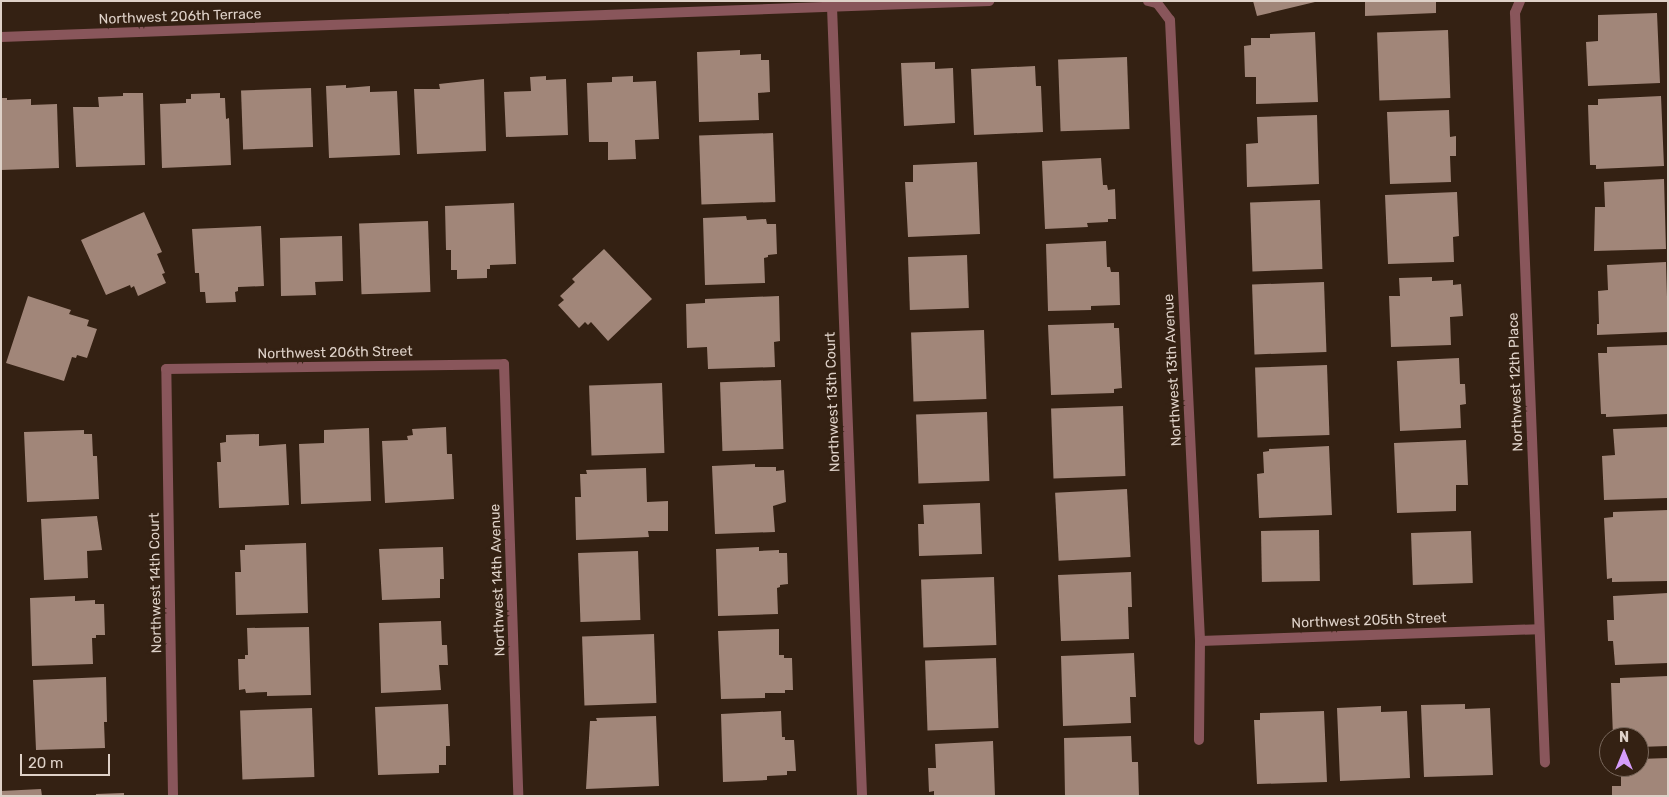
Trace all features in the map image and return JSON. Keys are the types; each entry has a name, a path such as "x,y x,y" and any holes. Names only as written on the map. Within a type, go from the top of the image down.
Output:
{"street":[{"name":"Northwest 206th Terrace","path":"1,37 989,1"},
{"name":"Northwest 12th Place","path":"1520,1 1515,13 1544,762"},
{"name":"Northwest 13th Avenue","path":"1152,2 1170,20 1200,640 1199,740"},
{"name":"Northwest 13th Court","path":"832,8 862,796"},
{"name":"Northwest 206th Street","path":"166,369 504,364"},
{"name":"Northwest 14th Avenue","path":"504,364 518,796"},
{"name":"Northwest 14th Court","path":"166,369 174,796"},
{"name":"Northwest 205th Street","path":"1200,640 1539,629"}],"building":[{"path":"1253,1 1315,1 1315,2 1257,16"},
{"path":"1365,1 1436,1 1436,13 1365,16"},
{"path":"1657,13 1660,83 1588,86 1586,42 1598,41 1598,15"},
{"path":"1448,30 1450,98 1379,100 1377,32"},
{"path":"1315,32 1318,102 1256,104 1256,77 1245,77 1244,46 1251,45 1251,38 1270,38 1270,34"},
{"path":"740,50 740,55 761,54 761,60 769,60 770,92 758,93 759,120 699,122 697,52"},
{"path":"1127,57 1130,129 1061,131 1058,59"},
{"path":"935,62 935,69 953,68 955,123 904,126 901,63"},
{"path":"1035,66 1036,86 1041,86 1043,132 974,135 971,69"},
{"path":"546,76 546,80 566,79 568,135 506,137 504,92 531,91 530,77"},
{"path":"633,76 633,82 656,81 659,139 635,140 636,159 608,160 608,142 589,142 587,83 612,82 612,77"},
{"path":"484,79 486,151 417,154 414,89 440,89 439,84"},
{"path":"346,85 346,88 370,86 370,92 397,91 400,155 329,158 326,86"},
{"path":"311,88 313,147 243,149 241,90"},
{"path":"123,93 143,93 145,165 76,167 73,107 99,107 98,97 123,96"},
{"path":"220,93 220,98 225,98 226,119 229,118 231,165 162,168 160,104 186,103 186,99 191,99 191,94"},
{"path":"1661,96 1664,166 1596,169 1596,165 1590,165 1588,105 1598,105 1598,99"},
{"path":"1,98 7,98 7,100 31,99 31,105 57,104 59,168 1,170"},
{"path":"1449,110 1450,137 1456,136 1456,156 1450,156 1451,182 1390,184 1387,112"},
{"path":"1317,115 1319,184 1247,187 1246,144 1258,143 1257,117"},
{"path":"773,133 775,202 701,205 699,136"},
{"path":"1101,158 1103,185 1107,185 1108,190 1115,189 1116,219 1108,219 1108,222 1087,223 1088,227 1045,229 1042,161"},
{"path":"977,162 980,234 908,237 905,182 913,182 913,165"},
{"path":"1664,179 1666,249 1594,251 1595,207 1605,207 1604,182"},
{"path":"1457,192 1459,236 1453,237 1454,262 1388,264 1385,195"},
{"path":"1320,200 1322,269 1252,271 1250,202"},
{"path":"514,203 516,264 490,265 490,269 487,269 487,278 457,279 457,270 451,270 451,250 446,250 445,206"},
{"path":"144,212 162,252 157,254 165,273 162,274 166,283 138,296 134,286 131,288 130,285 106,295 81,240"},
{"path":"746,216 747,220 766,219 767,224 776,224 777,254 768,255 768,257 764,258 765,283 705,285 703,218"},
{"path":"428,221 430,292 362,294 359,223"},
{"path":"261,226 264,286 238,287 238,291 235,292 236,302 206,303 205,292 200,292 199,273 195,273 192,229"},
{"path":"342,236 343,281 315,282 316,295 281,296 280,238"},
{"path":"1106,241 1107,267 1110,267 1111,272 1119,272 1120,305 1091,306 1091,310 1048,311 1046,244"},
{"path":"604,249 652,299 608,341 591,322 588,325 585,322 579,328 558,305 564,300 560,296 575,282 572,279"},
{"path":"967,255 969,308 910,310 908,257"},
{"path":"1666,262 1668,332 1597,335 1597,324 1599,324 1598,291 1608,290 1607,265"},
{"path":"1432,277 1432,281 1453,280 1453,285 1461,284 1463,316 1450,317 1451,345 1391,347 1389,296 1400,296 1399,278"},
{"path":"1324,282 1326,352 1254,354 1252,285"},
{"path":"28,296 71,310 69,314 89,320 87,326 97,329 87,358 77,355 76,358 72,357 64,381 6,363"},
{"path":"779,296 780,341 774,342 775,367 708,369 707,347 687,348 686,304 705,303 705,299"},
{"path":"1114,323 1114,328 1119,328 1122,388 1114,389 1114,393 1051,395 1048,325"},
{"path":"984,330 986,399 913,402 911,333"},
{"path":"1668,345 1668,414 1606,417 1606,414 1601,414 1598,353 1607,353 1607,347"},
{"path":"1459,358 1460,384 1465,384 1466,404 1460,405 1461,428 1400,431 1397,361"},
{"path":"1327,365 1329,435 1257,437 1255,368"},
{"path":"781,380 783,449 722,451 720,382"},
{"path":"662,383 664,453 591,456 589,386"},
{"path":"1123,406 1125,476 1053,478 1051,409"},
{"path":"987,412 989,481 918,483 916,414"},
{"path":"446,427 447,454 452,454 454,499 385,503 382,441 408,440 407,436 413,435 412,429"},
{"path":"1668,427 1668,498 1604,500 1602,456 1615,455 1613,429"},
{"path":"369,428 371,501 301,504 299,444 324,443 324,430"},
{"path":"84,430 84,434 92,434 93,456 97,456 99,499 27,502 24,432"},
{"path":"259,434 259,446 286,444 289,505 219,508 217,462 221,462 220,443 226,442 226,435"},
{"path":"1466,440 1468,485 1456,485 1456,511 1397,513 1394,443"},
{"path":"1329,446 1332,515 1259,518 1257,474 1264,473 1263,452 1269,451 1269,449"},
{"path":"755,464 755,467 776,467 776,471 784,470 786,502 773,506 775,532 715,534 712,466"},
{"path":"646,468 647,502 668,501 668,531 648,531 649,537 576,540 575,497 581,497 580,474 587,474 586,470"},
{"path":"1127,489 1131,557 1059,561 1055,493"},
{"path":"980,503 982,554 919,556 918,524 924,524 923,505"},
{"path":"1668,510 1668,581 1612,582 1612,578 1607,579 1604,518 1613,517 1613,512"},
{"path":"97,516 102,550 87,551 88,578 44,580 41,519"},
{"path":"1319,530 1320,581 1262,582 1261,531"},
{"path":"1471,531 1473,583 1413,585 1411,533"},
{"path":"306,543 308,613 236,615 235,572 241,572 240,550 245,550 245,545"},
{"path":"443,547 444,579 440,579 440,598 382,600 379,549"},
{"path":"759,547 759,551 779,550 779,553 787,553 788,584 780,585 777,588 778,614 718,616 716,549"},
{"path":"638,551 640,620 580,622 578,553"},
{"path":"1131,572 1132,607 1128,607 1129,639 1061,641 1058,575"},
{"path":"994,577 996,645 923,648 921,580"},
{"path":"1668,593 1668,663 1615,665 1613,641 1608,641 1607,620 1614,620 1613,596"},
{"path":"75,596 75,601 95,600 95,604 104,604 105,635 96,635 96,638 92,638 93,664 32,666 30,598"},
{"path":"441,621 442,645 447,645 448,665 439,665 441,690 381,693 379,623"},
{"path":"309,627 311,695 267,696 267,692 246,693 245,689 239,690 238,659 245,659 245,655 248,655 247,628"},
{"path":"779,629 779,655 784,655 784,658 792,658 793,690 785,690 785,693 765,693 765,698 721,699 718,631"},
{"path":"654,634 656,703 584,705 582,637"},
{"path":"1134,653 1136,697 1130,697 1131,723 1063,726 1061,656"},
{"path":"996,658 998,728 927,730 925,660"},
{"path":"1668,676 1668,746 1649,747 1649,727 1613,727 1611,683 1620,683 1620,678"},
{"path":"106,677 107,722 104,722 105,748 36,750 33,680"},
{"path":"448,704 450,746 446,746 446,765 439,765 439,773 378,775 375,707"},
{"path":"1465,704 1465,709 1490,708 1493,775 1424,777 1421,705"},
{"path":"1381,706 1381,712 1407,711 1410,778 1340,781 1337,708"},
{"path":"312,708 314,777 242,779 240,711"},
{"path":"781,711 782,737 785,737 785,740 794,740 796,771 787,771 787,775 767,776 767,780 723,782 721,714"},
{"path":"1324,711 1327,782 1257,784 1254,720 1260,720 1260,713"},
{"path":"656,716 659,786 586,789 590,721 597,721 596,718"},
{"path":"1131,736 1132,762 1138,762 1139,796 1065,796 1064,738"},
{"path":"993,741 995,796 934,796 934,791 929,792 928,768 936,768 935,744"},
{"path":"1668,758 1668,796 1612,796 1612,786 1621,786 1621,777 1649,777 1649,759"},
{"path":"41,789 42,796 1,796 1,791"},
{"path":"124,793 124,796 96,796 96,794"}]}
